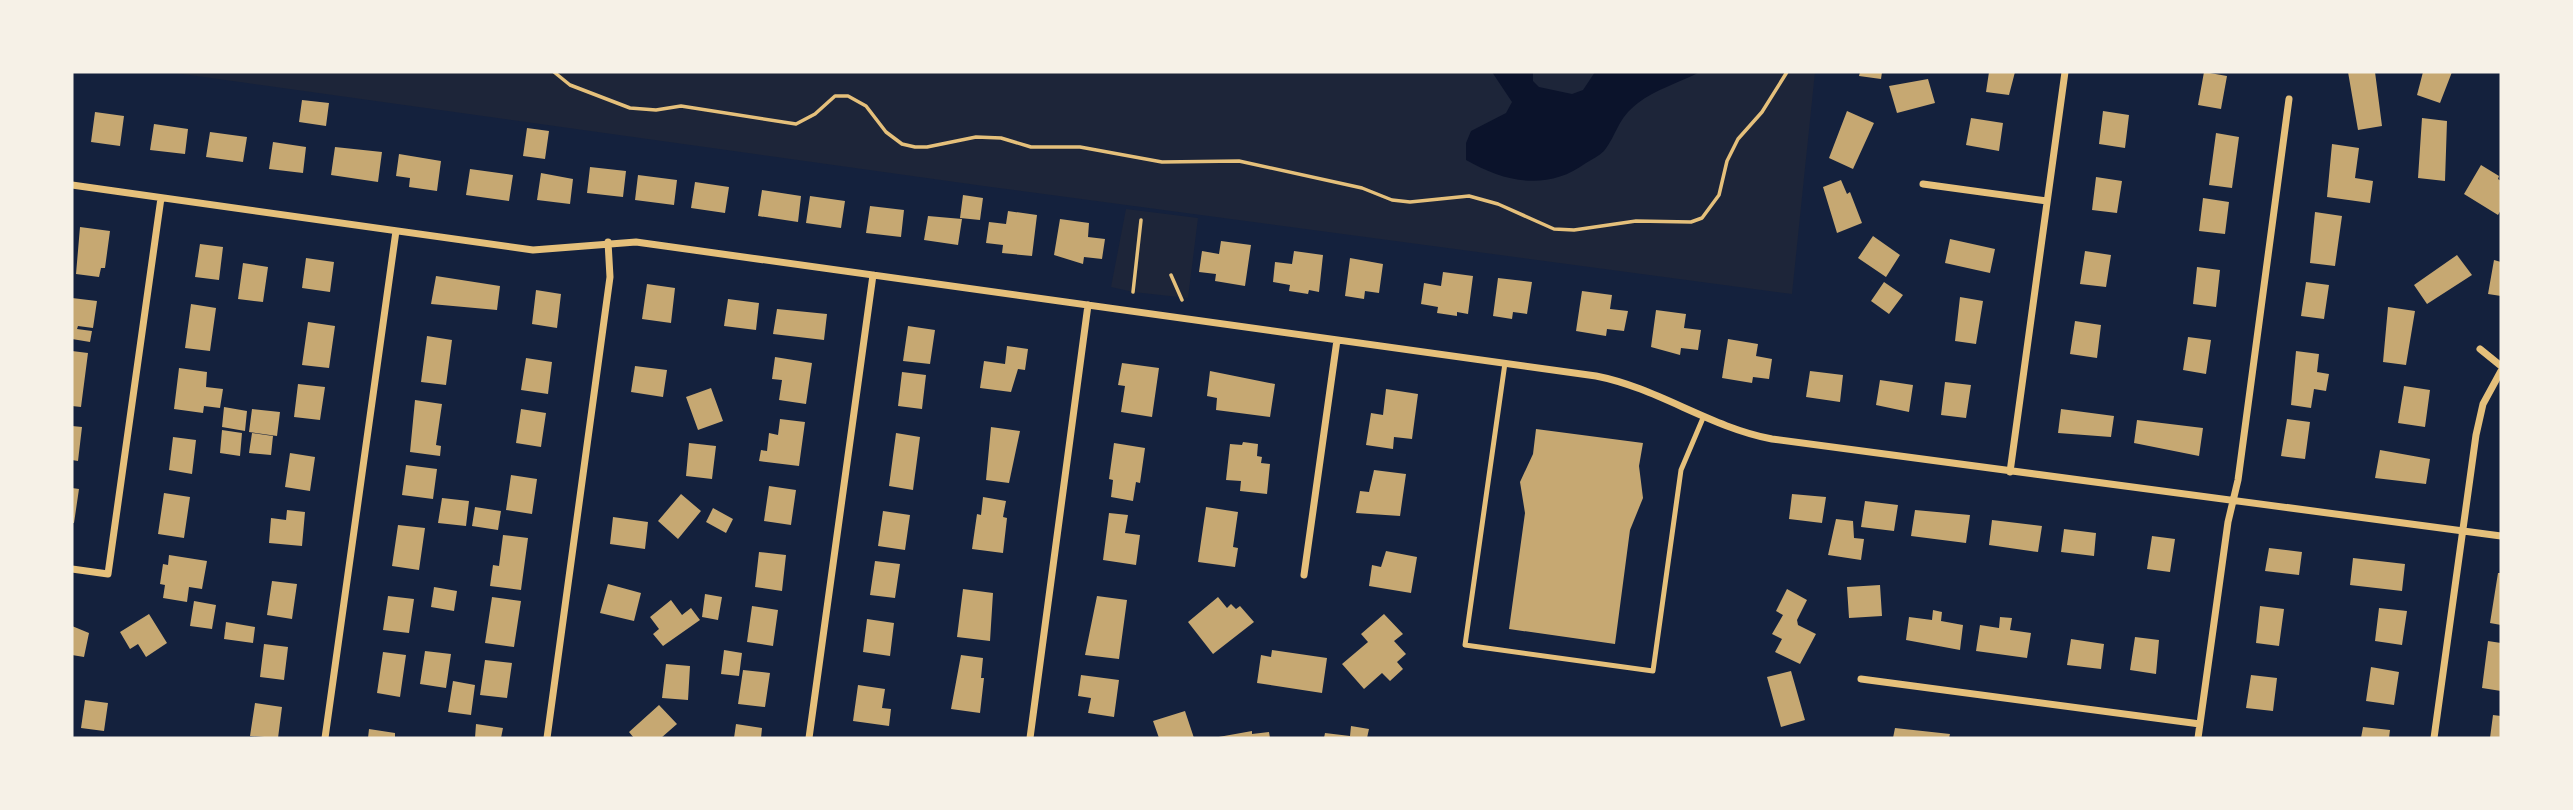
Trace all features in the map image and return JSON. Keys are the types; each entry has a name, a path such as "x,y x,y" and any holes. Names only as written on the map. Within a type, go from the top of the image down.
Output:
{"street":[{"path":"2010,472 2065,72"},
{"path":"2198,738 2289,99"},
{"path":"1923,184 2047,201"},
{"path":"72,185 542,250 608,242 636,242 1504,363 1623,382 1744,434 1772,439 2501,536"},
{"path":"72,569 108,574 161,198"},
{"path":"325,738 396,231"},
{"path":"547,738 610,277 608,242"},
{"path":"809,738 873,275"},
{"path":"1030,738 1088,305"},
{"path":"1304,575 1337,340"},
{"path":"2480,349 2501,366"},
{"path":"2434,738 2479,419 2489,391 2501,371"},
{"path":"1861,679 2200,724"}],"lane":[{"path":"1504,363 1465,645 1653,671 1681,470 1703,418"}],"path":[{"path":"554,72 570,85 630,108 656,110 681,106 796,124 815,114 835,96 848,96 866,106 886,132 902,144 915,147 928,147 976,137 1000,138 1031,147 1080,147 1162,162 1239,161 1362,188 1392,201 1410,202 1469,195 1498,204 1554,229 1574,230 1636,221 1678,223 1702,218 1719,195 1727,160 1738,139 1762,113 1787,72"},
{"path":"1133,292 1139,259 1141,220"},
{"path":"1171,275 1182,300"}],"shaded area":[{"path":"168,72 1815,72 1792,294 991,187"},
{"path":"1492,72 1533,72 1533,81 1539,87 1572,94 1583,90 1595,72 1700,72 1638,103 1622,120 1609,144 1598,156 1557,178 1527,181 1496,174 1466,160 1466,143 1471,131 1506,113 1512,102"},
{"path":"1126,209 1198,218 1188,298 1111,287"}],"building":[{"path":"1860,72 1882,72 1881,79 1859,76"},
{"path":"1989,72 2015,72 2009,95 1986,92"},
{"path":"2204,72 2227,76 2221,109 2198,105"},
{"path":"2348,72 2375,72 2382,126 2358,130"},
{"path":"2423,72 2452,72 2440,103 2417,95"},
{"path":"1928,79 1935,103 1897,113 1889,86"},
{"path":"302,100 329,103 326,126 299,122"},
{"path":"1847,111 1874,123 1853,169 1829,158"},
{"path":"2103,111 2129,115 2125,148 2099,144"},
{"path":"95,112 124,116 120,146 91,142"},
{"path":"1971,118 2003,123 1999,151 1966,145"},
{"path":"2422,118 2447,121 2445,181 2418,178"},
{"path":"154,124 188,129 185,154 150,150"},
{"path":"527,128 549,131 545,159 523,156"},
{"path":"210,132 247,137 243,162 206,157"},
{"path":"2216,133 2239,137 2232,188 2209,185"},
{"path":"273,142 306,147 303,173 269,169"},
{"path":"2332,144 2359,148 2355,178 2373,181 2370,203 2327,197"},
{"path":"335,147 382,152 378,182 331,175"},
{"path":"399,154 441,161 437,191 409,187 410,178 396,176"},
{"path":"2481,165 2499,176 2501,181 2501,210 2498,215 2464,194"},
{"path":"590,167 626,171 623,197 587,193"},
{"path":"470,169 513,175 509,201 466,195"},
{"path":"541,173 573,179 570,204 537,200"},
{"path":"638,175 677,180 674,205 635,200"},
{"path":"2096,177 2122,181 2117,213 2092,210"},
{"path":"1841,180 1847,194 1850,192 1862,223 1837,233 1823,187"},
{"path":"695,182 729,187 725,213 691,208"},
{"path":"762,190 801,196 798,222 758,216"},
{"path":"963,195 983,198 980,220 960,218"},
{"path":"810,196 845,201 841,228 806,223"},
{"path":"2203,198 2229,202 2225,234 2199,231"},
{"path":"870,206 904,210 901,237 866,233"},
{"path":"1008,211 1037,215 1032,256 1002,253 1003,245 986,243 989,222 1006,224"},
{"path":"2315,212 2342,216 2335,266 2310,263"},
{"path":"928,216 962,219 958,245 924,240"},
{"path":"1060,219 1089,223 1088,237 1105,239 1102,259 1084,257 1083,264 1054,255"},
{"path":"80,227 110,231 105,268 101,268 99,277 76,274"},
{"path":"1873,236 1900,255 1886,277 1858,258"},
{"path":"1950,239 1995,249 1990,273 1945,263"},
{"path":"1221,241 1251,245 1245,286 1215,281 1216,274 1199,272 1202,251 1219,254"},
{"path":"200,244 223,247 219,280 195,277"},
{"path":"1294,251 1323,255 1319,292 1309,290 1308,294 1289,291 1290,285 1273,282 1275,262 1292,264"},
{"path":"2085,251 2111,255 2106,287 2080,284"},
{"path":"2457,255 2472,275 2427,304 2414,285"},
{"path":"306,258 334,262 330,292 302,288"},
{"path":"1350,258 1383,264 1379,293 1365,291 1364,299 1345,296"},
{"path":"2494,260 2501,262 2501,296 2488,294"},
{"path":"243,263 268,267 263,302 238,299"},
{"path":"2197,267 2220,270 2216,307 2193,304"},
{"path":"1443,272 1473,276 1468,314 1457,312 1457,316 1437,313 1438,307 1421,304 1424,283 1441,286"},
{"path":"436,276 500,286 497,310 431,304"},
{"path":"1498,278 1532,282 1527,314 1513,312 1512,319 1493,316"},
{"path":"1884,282 1903,295 1889,314 1871,301"},
{"path":"2306,282 2329,285 2324,319 2301,316"},
{"path":"647,284 675,288 671,323 642,319"},
{"path":"536,290 561,294 557,328 532,324"},
{"path":"1582,291 1612,295 1610,309 1628,311 1624,331 1607,329 1606,336 1576,331"},
{"path":"1960,297 1983,301 1976,344 1955,341"},
{"path":"72,298 97,301 93,328 78,326 77,329 92,331 90,342 72,339"},
{"path":"728,299 759,303 756,330 724,326"},
{"path":"191,304 216,308 210,351 185,348"},
{"path":"2388,307 2415,311 2406,365 2383,362"},
{"path":"777,309 827,314 824,340 773,334"},
{"path":"1656,310 1686,314 1684,328 1701,330 1698,350 1681,348 1680,355 1651,347"},
{"path":"2075,321 2101,325 2097,358 2070,354"},
{"path":"308,322 335,326 329,368 302,365"},
{"path":"908,326 935,330 930,364 903,361"},
{"path":"427,336 452,340 446,385 421,382"},
{"path":"2188,337 2211,340 2206,374 2183,370"},
{"path":"1728,339 1758,344 1756,356 1772,359 1769,379 1753,377 1752,383 1722,378"},
{"path":"1007,346 1028,349 1025,370 1018,369 1011,392 980,388 984,361 1005,364"},
{"path":"72,351 88,353 81,407 72,406"},
{"path":"2296,351 2319,354 2317,372 2329,374 2326,391 2314,389 2311,408 2291,405"},
{"path":"775,357 812,363 806,404 779,400 782,380 772,379"},
{"path":"526,358 552,362 548,394 521,390"},
{"path":"1122,363 1159,368 1152,417 1121,412 1125,386 1118,385"},
{"path":"635,366 667,370 663,397 631,392"},
{"path":"179,368 207,372 206,387 223,389 220,408 204,406 203,413 174,409"},
{"path":"1210,371 1275,384 1270,417 1216,410 1217,398 1207,396"},
{"path":"1810,371 1843,375 1840,402 1806,397"},
{"path":"902,372 926,375 922,409 898,406"},
{"path":"1880,380 1913,385 1909,412 1876,405"},
{"path":"1945,382 1971,385 1966,418 1941,415"},
{"path":"298,384 325,387 320,420 294,417"},
{"path":"2404,386 2430,390 2425,427 2398,423"},
{"path":"711,388 723,421 698,430 686,397"},
{"path":"1386,389 1418,394 1412,439 1394,437 1393,449 1366,445 1371,413 1383,415"},
{"path":"415,400 442,404 436,445 441,446 440,456 410,452"},
{"path":"224,407 247,411 245,431 222,427"},
{"path":"252,409 280,412 277,436 249,432"},
{"path":"521,409 546,413 541,447 516,443"},
{"path":"2061,409 2114,416 2111,437 2058,433"},
{"path":"780,419 805,422 799,466 759,461 761,450 767,451 769,433 778,435"},
{"path":"2287,419 2310,422 2305,459 2281,456"},
{"path":"2137,420 2203,428 2199,456 2134,443"},
{"path":"72,426 82,427 78,461 72,460"},
{"path":"991,427 1020,431 1009,483 986,480"},
{"path":"1536,429 1643,443 1639,466 1643,498 1630,530 1615,644 1509,629 1525,513 1520,482 1533,454"},
{"path":"222,430 242,433 240,456 220,453"},
{"path":"252,433 273,436 271,455 249,453"},
{"path":"896,433 920,437 913,490 889,486"},
{"path":"173,437 196,440 192,474 169,470"},
{"path":"1243,442 1258,444 1257,456 1262,457 1261,463 1270,464 1267,494 1240,491 1241,481 1226,480 1230,444 1242,445"},
{"path":"689,443 716,446 712,479 686,476"},
{"path":"1114,443 1145,448 1140,483 1136,482 1133,501 1111,497 1113,480 1109,479"},
{"path":"2380,450 2430,459 2426,484 2375,478"},
{"path":"290,453 315,457 310,491 285,487"},
{"path":"406,465 437,469 433,499 402,495"},
{"path":"1374,470 1406,474 1400,516 1356,513 1360,491 1369,492"},
{"path":"511,475 537,479 532,514 506,510"},
{"path":"769,486 796,490 791,525 764,521"},
{"path":"72,488 79,489 74,523 72,523"},
{"path":"164,493 190,497 184,538 158,534"},
{"path":"681,494 701,511 678,539 658,521"},
{"path":"1792,494 1826,497 1822,523 1789,519"},
{"path":"983,497 1006,501 1003,553 972,549 977,514 981,515"},
{"path":"442,498 469,501 466,526 438,523"},
{"path":"1865,501 1898,505 1894,531 1861,527"},
{"path":"475,507 501,511 498,530 472,526"},
{"path":"1206,507 1238,512 1233,547 1238,548 1235,567 1198,562"},
{"path":"713,508 733,519 726,533 706,522"},
{"path":"287,510 305,512 302,546 269,543 271,518 286,520"},
{"path":"1915,510 1970,515 1966,543 1911,536"},
{"path":"883,511 910,515 905,550 878,546"},
{"path":"1109,513 1128,515 1125,533 1140,535 1136,565 1103,560"},
{"path":"613,517 648,522 645,549 610,544"},
{"path":"1836,519 1853,521 1854,538 1864,539 1861,560 1828,555"},
{"path":"1992,520 2042,526 2038,552 1989,545"},
{"path":"398,525 425,528 419,570 392,566"},
{"path":"2064,529 2096,533 2094,556 2061,552"},
{"path":"503,535 528,538 521,590 490,586 493,565 499,566"},
{"path":"2152,536 2175,539 2170,572 2147,569"},
{"path":"2269,548 2302,552 2299,575 2265,571"},
{"path":"1386,551 1417,557 1411,593 1369,586 1372,565 1381,567"},
{"path":"759,552 786,555 782,591 755,587"},
{"path":"169,555 207,561 202,589 189,587 187,602 163,598 165,585 160,584 163,564 168,565"},
{"path":"2353,558 2405,564 2402,591 2350,585"},
{"path":"875,561 900,564 895,598 870,595"},
{"path":"2498,573 2501,573 2501,625 2490,623"},
{"path":"272,581 297,584 292,619 267,615"},
{"path":"608,584 641,593 634,621 600,613"},
{"path":"1880,585 1882,616 1849,618 1847,587"},
{"path":"434,587 457,591 454,611 431,607"},
{"path":"963,589 993,593 990,641 957,637"},
{"path":"1787,589 1807,600 1797,620 1798,625 1816,634 1800,664 1775,652 1782,639 1772,634 1783,615 1776,611"},
{"path":"705,594 722,597 718,620 702,617"},
{"path":"388,596 414,599 409,633 383,630"},
{"path":"1097,596 1127,600 1119,659 1085,655"},
{"path":"492,597 521,601 514,647 485,643"},
{"path":"1218,597 1227,608 1231,604 1236,609 1240,606 1254,622 1213,654 1188,622"},
{"path":"671,600 682,615 691,608 700,620 663,646 653,634 659,629 650,617"},
{"path":"194,601 216,605 212,629 190,626"},
{"path":"752,606 778,610 773,646 747,642"},
{"path":"2260,606 2284,609 2279,646 2256,643"},
{"path":"2379,608 2407,611 2402,645 2375,641"},
{"path":"1933,610 1942,612 1941,621 1963,625 1960,650 1906,640 1909,617 1932,620"},
{"path":"149,614 167,643 146,657 138,644 130,649 120,632"},
{"path":"1384,614 1403,634 1394,641 1406,654 1397,662 1403,669 1390,681 1382,673 1364,689 1342,664 1368,642 1361,634"},
{"path":"2000,617 2012,618 2010,630 2031,633 2027,658 1976,651 1980,625 1999,628"},
{"path":"867,619 894,623 890,656 863,652"},
{"path":"226,622 255,627 253,643 224,639"},
{"path":"72,626 89,633 84,657 72,655"},
{"path":"2135,637 2159,640 2156,674 2130,670"},
{"path":"2071,639 2104,644 2101,669 2067,665"},
{"path":"2488,641 2501,643 2501,691 2482,688"},
{"path":"264,644 288,647 284,680 260,677"},
{"path":"724,650 742,653 739,676 721,674"},
{"path":"1272,650 1327,658 1322,693 1257,683 1261,655 1271,657"},
{"path":"425,651 451,654 446,688 420,684"},
{"path":"383,652 406,655 400,697 377,693"},
{"path":"961,655 983,658 980,713 951,709"},
{"path":"485,660 512,663 507,698 480,695"},
{"path":"666,664 690,666 688,700 662,698"},
{"path":"2371,667 2399,672 2394,705 2366,701"},
{"path":"743,670 770,673 765,707 738,704"},
{"path":"1791,671 1805,720 1781,727 1767,677"},
{"path":"1081,675 1119,680 1114,717 1088,713 1091,698 1078,696"},
{"path":"2251,675 2277,678 2273,711 2246,708"},
{"path":"453,681 475,685 471,715 448,712"},
{"path":"858,685 885,689 882,708 891,709 889,726 853,721"},
{"path":"85,700 108,703 104,731 81,728"},
{"path":"255,703 282,707 278,738 250,736"},
{"path":"659,705 677,724 661,738 634,738 629,732"},
{"path":"1185,711 1194,738 1159,738 1153,721"},
{"path":"2493,715 2501,716 2501,738 2490,738"},
{"path":"476,724 503,728 501,738 475,738"},
{"path":"736,724 762,728 761,738 734,738"},
{"path":"1351,726 1369,729 1367,738 1324,738 1325,733 1350,736"},
{"path":"2363,727 2390,730 2389,738 2361,738"},
{"path":"1895,728 1950,734 1949,738 1893,738"},
{"path":"369,729 395,733 395,738 368,738"},
{"path":"1252,731 1252,734 1269,732 1270,738 1213,738"}]}
